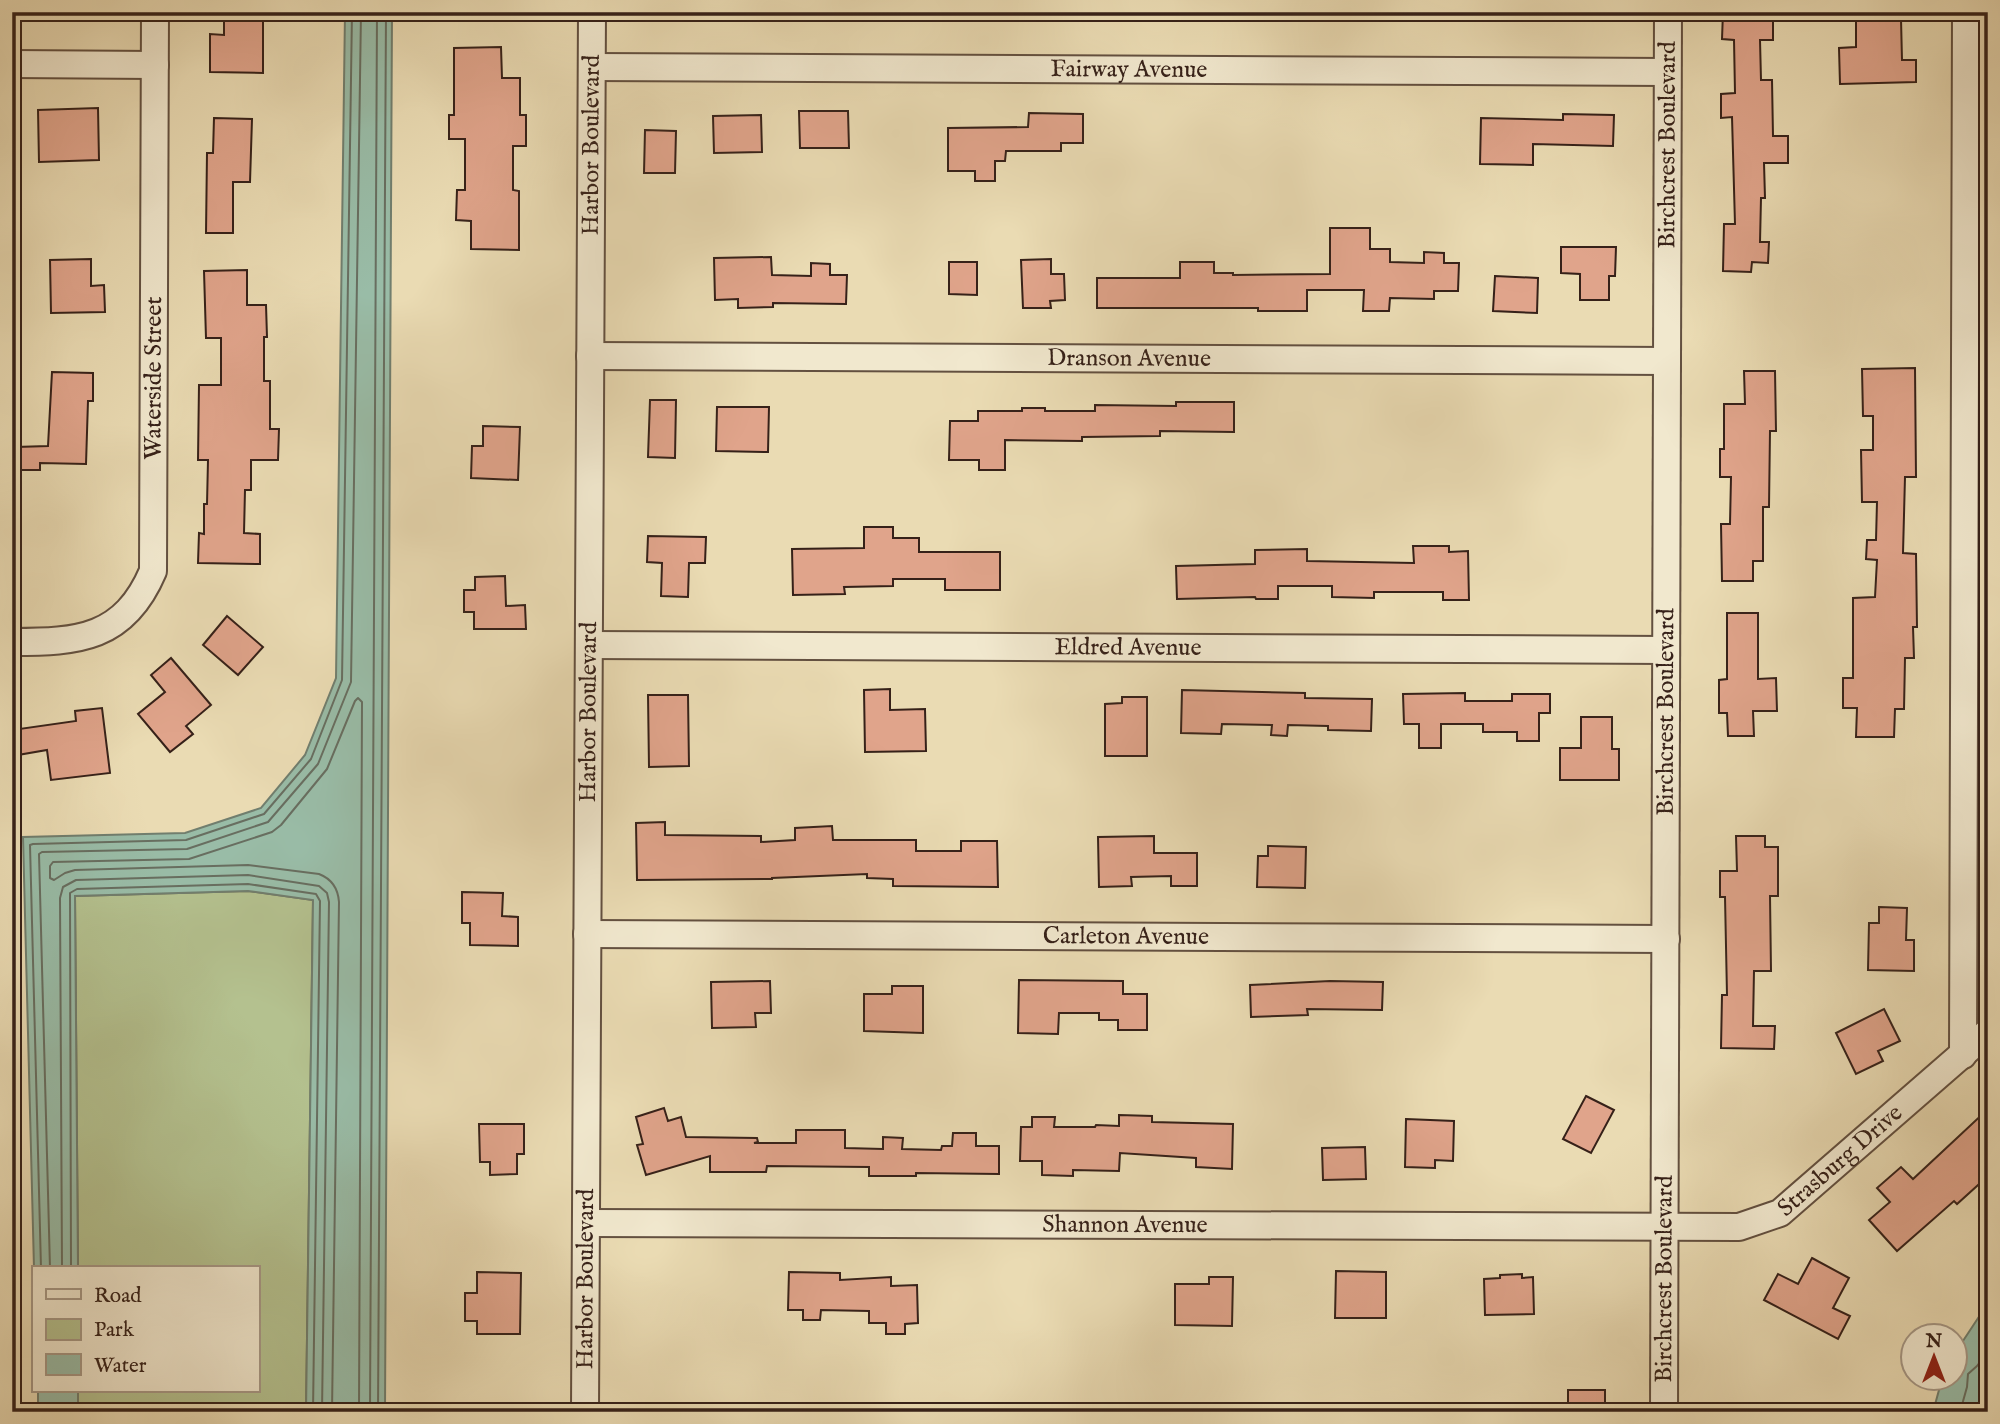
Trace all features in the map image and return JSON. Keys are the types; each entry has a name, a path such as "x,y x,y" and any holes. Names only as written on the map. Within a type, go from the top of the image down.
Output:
{"street":[{"name":"Waterside Street","path":"12,642 61,642 108,629 143,594 153,570 155,12"},
{"name":"Harbor Boulevard","path":"585,1412 592,12"},
{"name":"Birchcrest Boulevard","path":"1664,1412 1668,12"},
{"path":"1963,1055 1966,12"},
{"path":"12,64 155,65"},
{"name":"Fairway Avenue","path":"592,67 1667,72"},
{"name":"Dranson Avenue","path":"590,356 1667,361"},
{"name":"Eldred Avenue","path":"589,645 1666,650"},
{"name":"Carleton Avenue","path":"587,934 1665,939"},
{"name":"Strasburg Drive","path":"1665,1228 1739,1227 1780,1213 1988,1032"},
{"name":"Shannon Avenue","path":"586,1223 1665,1228"}],"green space":[{"path":"248,891 313,900 306,1412 78,1412 78,1392 259,1392 259,1266 78,1266 75,896"}],"water":[{"path":"345,12 392,12 385,1412 306,1412 313,900 248,891 75,896 78,1266 34,1266 23,837 185,833 261,808 305,755 336,678"},
{"path":"1988,1303 1988,1412 1933,1412 1938,1392 1968,1392 1968,1333"},
{"path":"38,1392 78,1392 78,1412 38,1412"}],"building":[{"path":"224,12 263,12 263,73 210,72 210,34 224,35"},
{"path":"1723,12 1773,12 1773,40 1760,40 1761,80 1772,80 1773,136 1788,136 1788,163 1764,163 1765,198 1761,198 1760,242 1769,242 1768,263 1752,262 1751,272 1723,271 1724,224 1735,224 1732,117 1721,118 1721,94 1735,93 1734,40 1722,39"},
{"path":"1901,19 1902,60 1916,60 1916,82 1840,84 1839,48 1856,47 1856,20"},
{"path":"501,47 502,78 520,78 520,115 526,115 526,146 513,146 513,190 519,191 519,250 471,249 471,221 456,220 457,190 465,190 465,139 449,139 449,115 454,115 454,48"},
{"path":"98,108 99,160 39,162 38,110"},
{"path":"799,111 848,111 849,148 800,148"},
{"path":"1029,113 1083,114 1083,143 1061,143 1061,151 1006,151 1005,161 995,161 995,181 975,181 975,171 948,171 948,128 1028,127"},
{"path":"1563,114 1614,115 1613,146 1533,144 1533,165 1480,164 1481,118 1563,120"},
{"path":"761,115 762,152 714,153 713,116"},
{"path":"214,118 252,119 250,182 233,182 233,233 206,233 207,153 213,153"},
{"path":"645,130 676,131 675,173 644,173"},
{"path":"1330,228 1370,228 1370,249 1390,249 1390,262 1424,263 1424,252 1444,253 1444,263 1459,263 1458,291 1434,291 1434,299 1390,298 1389,311 1363,311 1364,290 1307,290 1307,311 1258,311 1258,308 1097,308 1097,278 1180,278 1180,262 1214,262 1214,273 1233,275 1330,274"},
{"path":"1561,247 1616,247 1615,276 1609,276 1609,300 1580,300 1580,274 1561,273"},
{"path":"771,257 772,275 811,276 811,263 830,264 830,275 847,275 846,304 773,303 773,307 738,308 738,299 715,300 714,258"},
{"path":"91,259 91,286 104,285 105,312 51,313 50,260"},
{"path":"1051,259 1051,274 1064,274 1065,300 1050,301 1051,308 1023,308 1021,260"},
{"path":"949,262 977,262 977,295 949,294"},
{"path":"247,270 247,305 266,305 264,381 270,381 270,429 279,429 278,460 251,460 251,490 245,490 244,533 260,534 260,564 198,563 199,533 204,534 204,504 207,504 208,460 198,460 199,385 221,385 221,338 206,338 204,271"},
{"path":"1495,276 1538,278 1537,313 1493,311"},
{"path":"1915,368 1916,477 1905,477 1903,553 1916,554 1917,627 1913,627 1914,658 1905,658 1904,709 1895,709 1894,737 1856,737 1857,708 1843,708 1843,678 1853,678 1853,598 1875,597 1877,560 1866,559 1867,540 1876,540 1877,502 1862,502 1861,450 1873,450 1873,416 1863,416 1862,369"},
{"path":"1744,371 1775,371 1776,431 1770,431 1769,507 1763,507 1763,561 1753,561 1753,581 1722,581 1721,524 1730,524 1731,477 1720,477 1720,449 1724,449 1724,404 1745,404"},
{"path":"52,372 93,373 93,401 88,401 86,464 40,463 40,470 16,470 16,447 48,446"},
{"path":"650,400 676,400 675,458 648,457"},
{"path":"1176,402 1234,402 1234,432 1160,431 1160,436 1082,437 1082,441 1005,440 1005,470 979,470 979,460 949,460 950,421 978,421 978,411 1045,408 1045,411 1095,411 1095,405 1176,406"},
{"path":"717,407 769,407 768,452 716,451"},
{"path":"483,426 520,427 518,480 471,478 472,446 483,446"},
{"path":"864,527 893,527 893,538 919,538 919,552 1000,552 1000,590 945,590 945,579 893,579 893,586 844,587 845,594 793,595 792,549 864,548"},
{"path":"648,536 706,537 705,563 689,563 688,597 661,596 662,563 647,562"},
{"path":"1413,546 1449,546 1449,552 1468,551 1469,600 1443,600 1443,592 1374,592 1374,598 1332,597 1332,586 1278,586 1278,599 1177,599 1176,566 1255,564 1255,550 1307,549 1307,561 1414,563"},
{"path":"505,576 506,606 525,605 526,629 474,629 474,612 464,612 464,590 475,590 475,577"},
{"path":"1727,613 1758,613 1758,679 1776,678 1777,711 1753,711 1754,736 1728,736 1727,713 1719,713 1719,680 1727,679"},
{"path":"227,616 263,647 238,675 203,645"},
{"path":"171,658 211,705 186,726 193,734 170,752 138,714 165,692 151,675"},
{"path":"890,689 890,710 925,709 926,751 865,752 864,690"},
{"path":"1182,690 1305,693 1305,698 1372,699 1371,731 1328,730 1328,726 1288,725 1287,736 1271,735 1272,725 1222,724 1221,734 1181,733"},
{"path":"1465,693 1465,701 1512,701 1512,694 1550,694 1550,713 1539,713 1539,741 1517,741 1517,732 1483,732 1483,724 1441,724 1441,748 1419,748 1419,724 1404,724 1403,694"},
{"path":"648,695 688,695 689,766 649,767"},
{"path":"1122,697 1147,697 1147,756 1105,756 1105,704 1122,703"},
{"path":"102,708 110,773 51,780 47,750 12,756 12,730 76,721 75,711"},
{"path":"1581,717 1612,717 1612,749 1619,749 1619,780 1560,780 1560,748 1581,748"},
{"path":"665,822 665,835 761,836 761,842 795,840 795,828 832,826 833,840 916,840 916,851 961,851 961,841 997,841 998,887 893,886 893,879 867,878 867,874 772,879 637,880 636,823"},
{"path":"1154,836 1154,853 1197,853 1197,886 1171,886 1171,876 1131,877 1132,886 1099,887 1098,837"},
{"path":"1736,836 1765,836 1765,847 1778,847 1778,896 1770,896 1771,971 1754,971 1753,1026 1775,1026 1774,1049 1721,1048 1722,995 1727,995 1725,897 1720,897 1720,871 1737,871"},
{"path":"1268,846 1306,847 1305,888 1257,887 1258,856 1268,856"},
{"path":"462,892 503,893 502,916 518,917 518,946 470,945 470,923 462,923"},
{"path":"1879,907 1907,908 1906,940 1914,940 1914,971 1868,970 1869,923 1879,923"},
{"path":"1019,980 1123,981 1123,994 1147,994 1147,1030 1118,1030 1118,1020 1099,1020 1099,1013 1059,1013 1058,1034 1018,1033"},
{"path":"770,981 771,1013 755,1013 756,1027 712,1028 711,982"},
{"path":"1330,981 1383,982 1382,1010 1307,1009 1308,1015 1251,1017 1250,985"},
{"path":"892,986 923,986 923,1033 864,1031 864,994 892,994"},
{"path":"1884,1009 1900,1041 1878,1051 1883,1061 1856,1074 1836,1033"},
{"path":"1586,1096 1614,1110 1591,1153 1563,1139"},
{"path":"664,1108 668,1121 681,1117 686,1137 757,1138 758,1142 754,1143 796,1143 796,1130 845,1130 845,1148 883,1149 883,1137 903,1138 902,1149 941,1150 942,1146 952,1146 953,1133 976,1133 976,1146 999,1146 999,1174 916,1173 916,1176 869,1176 869,1167 767,1166 766,1172 710,1172 710,1156 646,1175 637,1145 643,1144 636,1117"},
{"path":"1988,1109 1988,1176 1957,1204 1954,1201 1897,1251 1869,1220 1890,1202 1877,1188 1901,1167 1913,1179"},
{"path":"1119,1115 1152,1116 1152,1122 1233,1124 1232,1169 1196,1167 1196,1158 1120,1153 1119,1171 1073,1170 1073,1176 1042,1175 1042,1161 1020,1161 1021,1127 1032,1127 1032,1117 1055,1117 1054,1127 1095,1127 1119,1126"},
{"path":"1406,1119 1454,1121 1453,1161 1435,1160 1435,1168 1405,1167"},
{"path":"479,1124 524,1124 524,1154 517,1154 517,1174 490,1175 490,1162 480,1162"},
{"path":"1365,1147 1366,1179 1323,1180 1322,1148"},
{"path":"1812,1258 1849,1278 1833,1308 1850,1316 1838,1339 1764,1300 1778,1274 1798,1284"},
{"path":"1336,1271 1386,1272 1386,1318 1335,1318"},
{"path":"477,1272 521,1273 520,1334 477,1334 477,1321 465,1321 465,1293 477,1293"},
{"path":"789,1272 840,1273 840,1280 891,1277 891,1286 917,1285 918,1323 905,1324 905,1334 886,1334 886,1323 869,1323 869,1311 821,1310 820,1320 803,1320 803,1310 788,1310"},
{"path":"1522,1274 1522,1278 1533,1277 1534,1314 1485,1315 1484,1279"},
{"path":"1209,1277 1233,1277 1232,1326 1175,1325 1175,1284 1209,1284"},
{"path":"1568,1390 1605,1390 1605,1412 1568,1412"}]}
